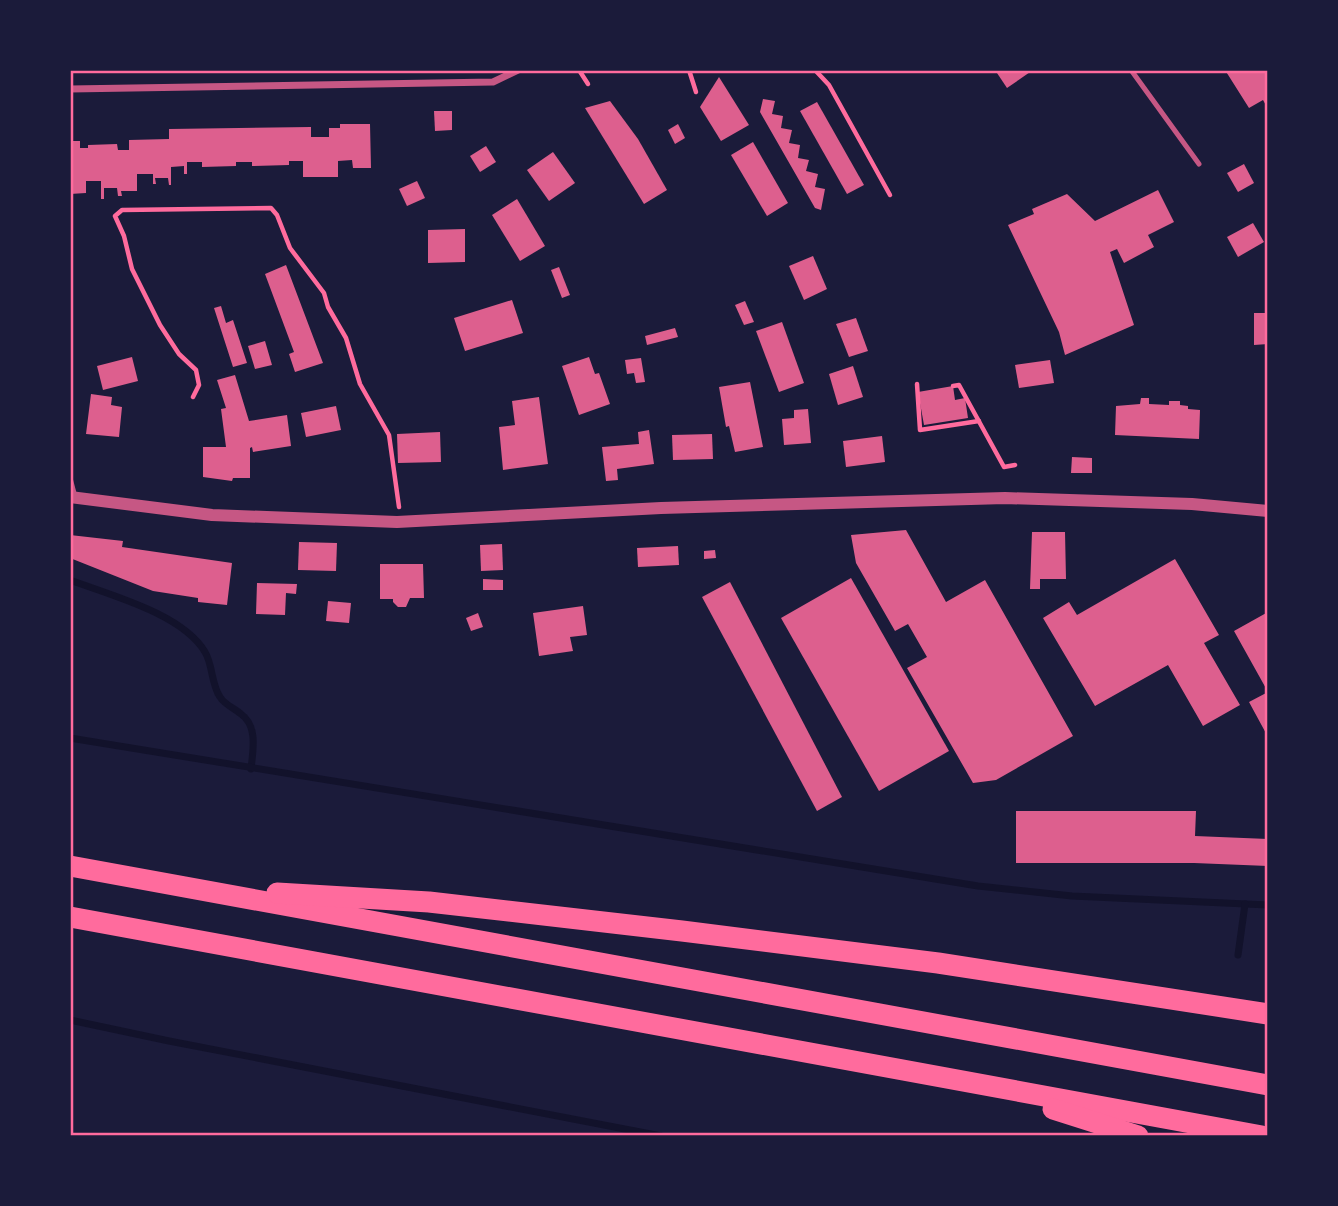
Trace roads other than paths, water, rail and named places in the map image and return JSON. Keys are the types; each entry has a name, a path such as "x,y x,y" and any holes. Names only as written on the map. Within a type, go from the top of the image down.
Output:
{"highway":[{"path":"70,866 1268,1085"},
{"path":"179,887 429,902 682,930 938,963 1268,1014"},
{"path":"70,917 1262,1136"},
{"path":"1194,1001 1268,1004"},
{"path":"974,1083 1138,1136"}],"street":[{"path":"70,89 493,82 519,70"},
{"path":"72,497 212,515 397,522 669,508 1005,498 1180,503 1268,511"}],"lane":[{"path":"1131,70 1199,164"},
{"path":"70,478 72,497"}],"waterway":[{"path":"70,580 144,607 163,616 195,639 208,657 220,697 250,725 253,739 251,769"},
{"path":"70,738 978,886 1072,896 1268,905"},
{"path":"1238,955 1245,904"},
{"path":"70,1020 661,1136"}]}
